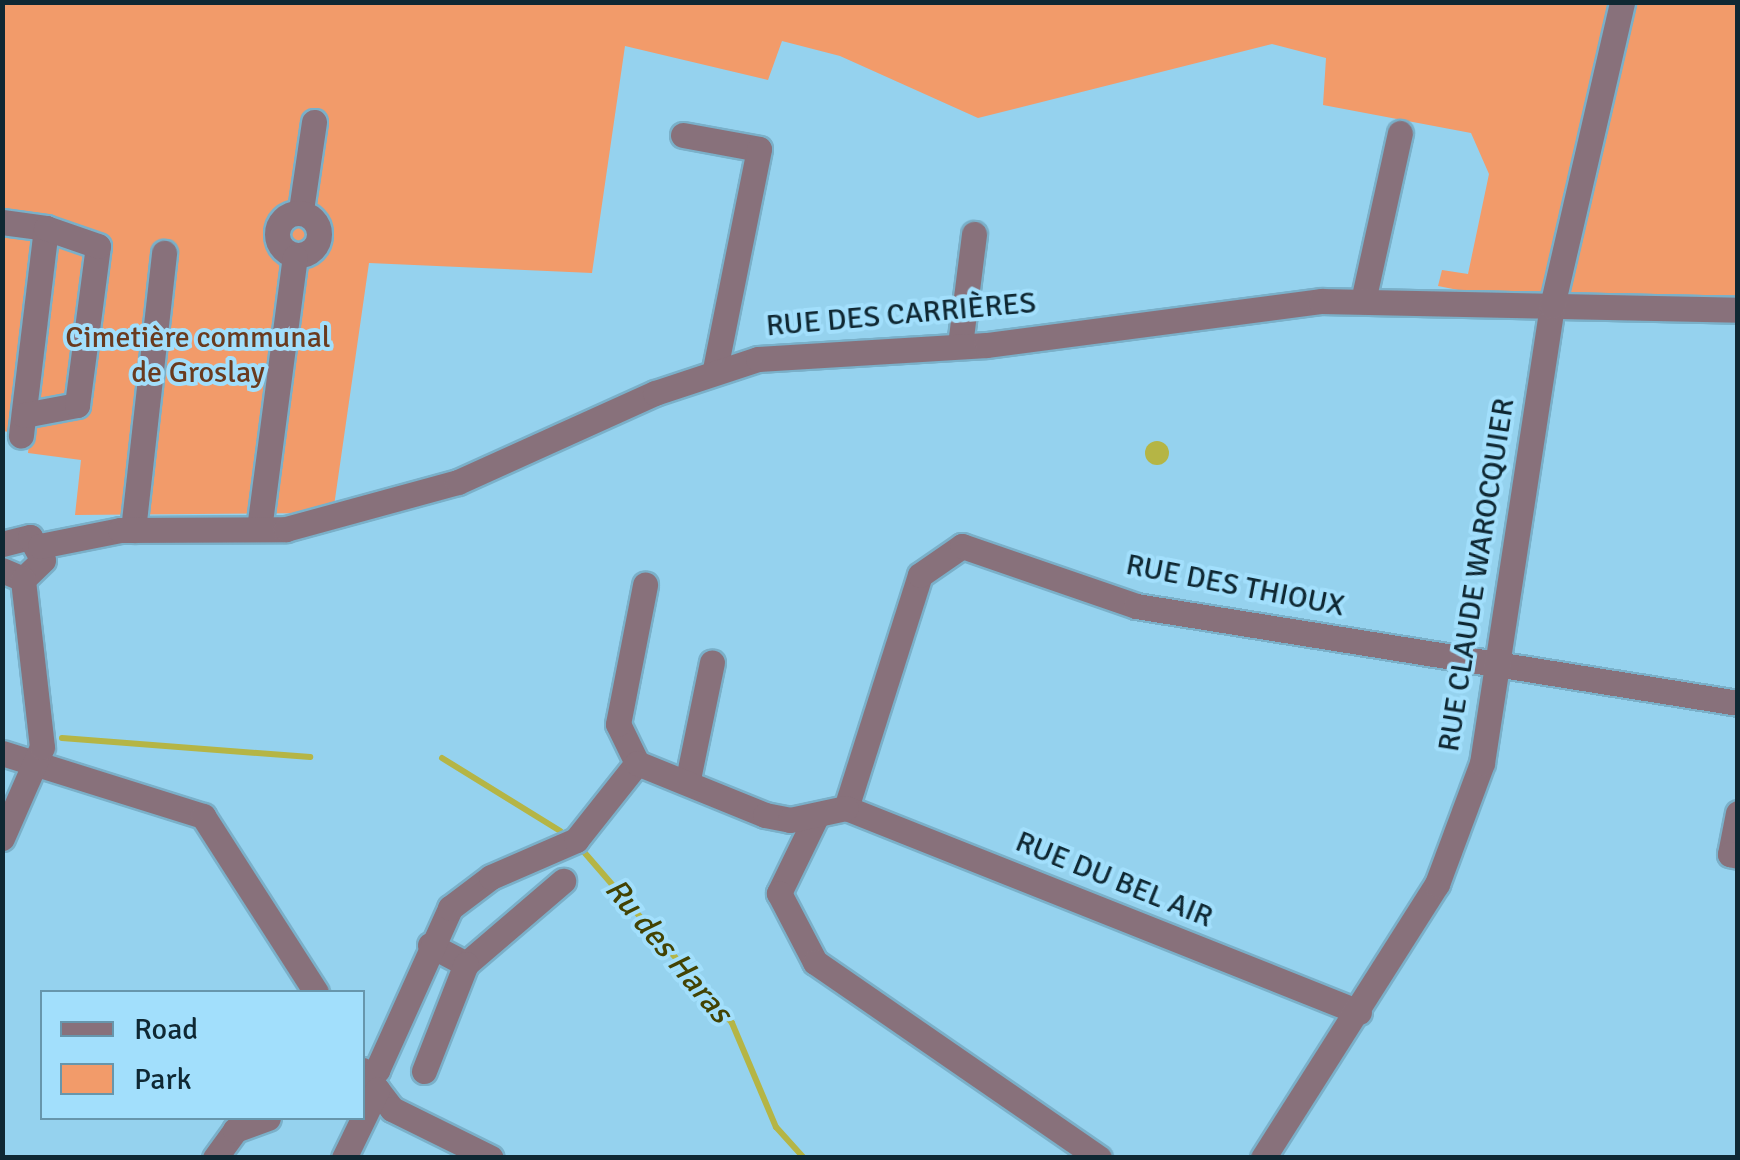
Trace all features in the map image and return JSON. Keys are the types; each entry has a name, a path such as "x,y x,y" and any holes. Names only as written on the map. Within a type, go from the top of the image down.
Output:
{"street":[{"name":"RUE CLAUDE WAROCQUIER","path":"1263,1158 1437,884 1482,763 1552,306 1622,2"},
{"path":"259,529 296,257 315,241 316,226 301,210 314,122"},
{"path":"1362,301 1400,133"},
{"path":"683,134 759,150 714,369"},
{"path":"2,222 46,228 98,246 78,405 18,412 46,228"},
{"path":"960,345 974,234"},
{"path":"133,530 164,253"},
{"name":"RUE DES CARRIÈRES","path":"2,544 24,535 40,546 133,530 259,529 458,482 714,369 866,346 960,345 1168,314 1362,301 1738,310"},
{"path":"2,838 38,763 13,575 41,568 40,546"},
{"name":"RUE DES THIOUX","path":"846,808 920,575 950,548 983,548 1136,606 1738,704"},
{"path":"645,585 618,724 637,762 688,779 765,815 817,815 846,808"},
{"path":"688,779 712,662"},
{"path":"2,753 203,816 315,990"},
{"path":"491,1158 392,1109 367,1080 430,946 472,890 576,840 637,762"},
{"name":"RUE DU BEL AIR","path":"846,808 1359,1012"},
{"path":"1738,813 1730,854 1738,856"},
{"path":"817,815 779,893 815,962 1098,1158"},
{"path":"424,1071 466,964 563,880"},
{"path":"430,946 466,964"},
{"path":"215,1158 234,1130 262,1120"},
{"path":"344,1158 355,1120"}],"green space":[{"name":"Cimetière communal de Groslay","path":"2,3 1737,3 1737,302 1529,304 1438,286 1442,270 1468,274 1489,174 1471,133 1323,105 1326,58 1272,44 978,118 840,56 782,41 768,80 625,46 592,273 369,263 333,513 75,515 81,460 28,453 30,436 3,431"}],"shaded area":[{"path":"1157,441 1169,453 1157,465 1145,453"}],"waterway":[{"name":"Ru des Haras","path":"62,738 310,757"},
{"name":"Ru des Haras","path":"442,758 560,831"},
{"name":"Ru des Haras","path":"584,852 732,1023 776,1127 804,1158"}]}
